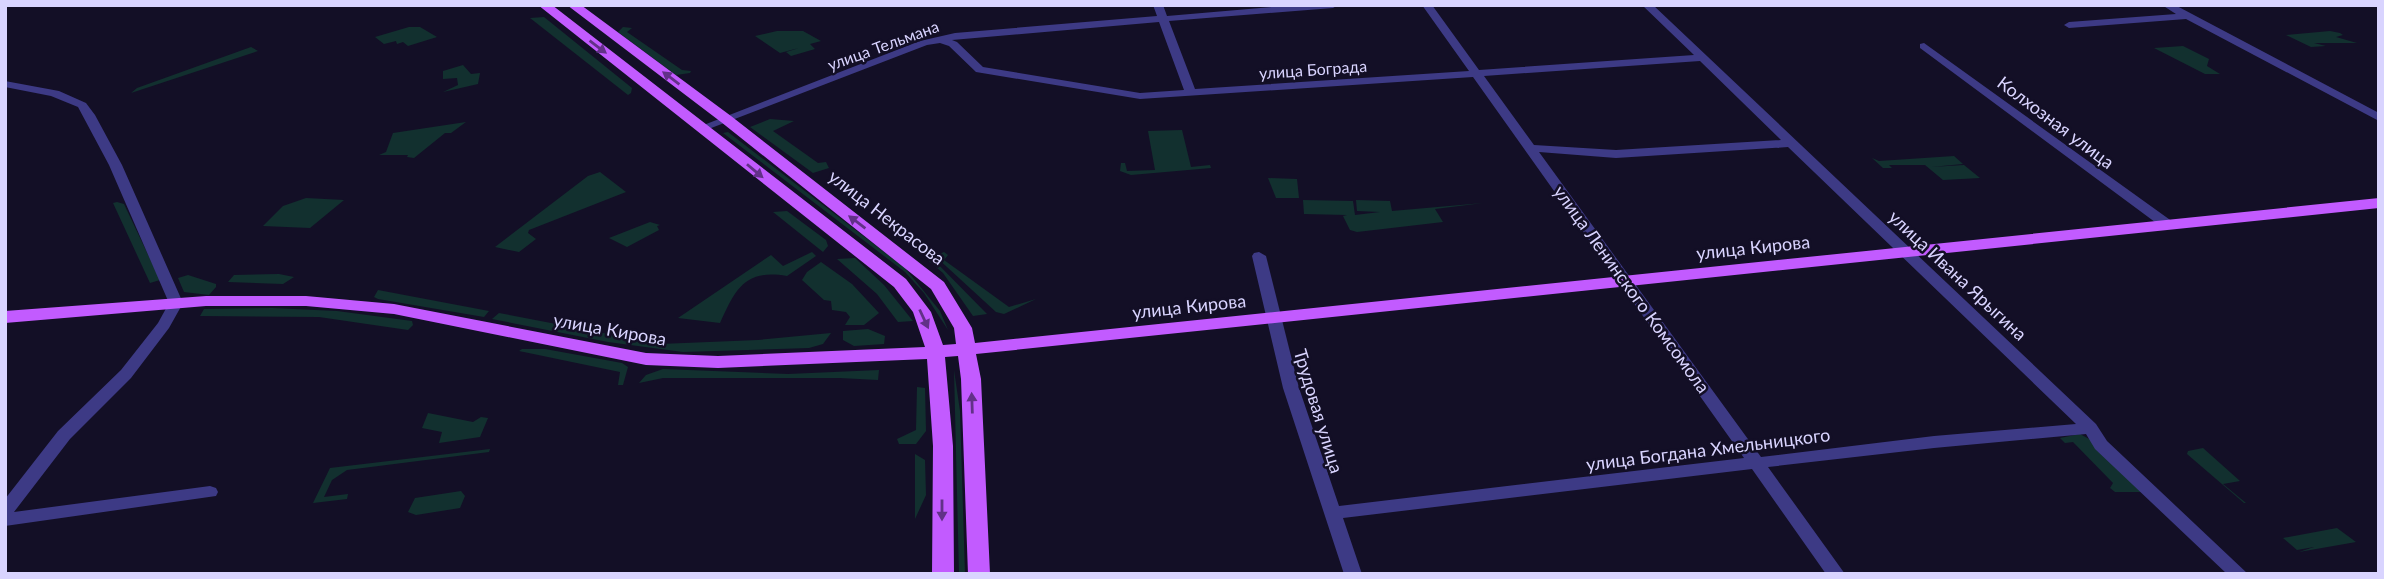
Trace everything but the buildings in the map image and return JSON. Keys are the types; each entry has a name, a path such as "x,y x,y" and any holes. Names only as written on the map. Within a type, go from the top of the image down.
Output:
{"main road":[{"path":"544,5 900,283 924,315 940,383 943,574"},
{"name":"улица Некрасова","path":"573,5 726,119 937,286 963,328 967,349 971,379 979,574"},
{"name":"улица Кирова","path":"5,317 176,303 306,301 380,308 646,359 757,362 967,349 2379,203"}],"street":[{"path":"1157,5 1191,93"},
{"name":"улица Тельмана","path":"702,128 940,39 977,33 1333,5"},
{"name":"улица Ленинского Комсомола","path":"1427,5 1836,574"},
{"name":"улица Ивана Ярыгина","path":"1647,5 2090,428 2101,445 2239,574"},
{"path":"2167,5 2379,118"},
{"path":"2068,25 2187,16"},
{"name":"улица Бограда","path":"940,39 953,44 980,70 1123,95 1191,93 1703,58"},
{"name":"Колхозная улица","path":"1924,46 2168,225"},
{"path":"5,85 38,89 84,106 100,133 176,303 164,325 126,374 64,435 5,512"},
{"path":"1530,148 1616,153 1791,143"},
{"name":"Трудовая улица","path":"1259,256 1287,375 1353,574"},
{"name":"улица Богдана Хмельницкого","path":"1331,513 1758,462 2090,428"},
{"path":"5,520 210,492"}],"green space":[{"path":"544,17 632,88 631,93 628,95 530,18"},
{"path":"409,27 420,27 437,37 408,46 403,42 397,44 396,41 384,44 375,37"},
{"path":"623,27 632,28 627,32 682,70 691,71 690,73 676,75 618,32"},
{"path":"777,31 803,31 821,41 810,44 815,49 791,56 786,52 799,48 780,53 755,36"},
{"path":"2330,31 2343,35 2336,37 2357,43 2314,43 2326,46 2311,47 2286,35"},
{"path":"2183,46 2209,59 2207,66 2220,74 2205,74 2154,48"},
{"path":"251,47 258,51 131,93 137,88"},
{"path":"463,65 471,74 480,73 478,84 443,92 458,85 457,78 443,79 443,71"},
{"path":"770,119 794,121 773,131 818,163 826,162 829,168 813,173 750,127"},
{"path":"466,122 451,133 445,133 414,158 407,157 408,155 379,155 386,152 393,133"},
{"path":"1182,130 1191,167 1210,165 1211,168 1131,175 1120,171 1121,163 1125,163 1127,171 1155,170 1148,131"},
{"path":"728,132 905,268 940,311 948,330 924,293 905,272 723,133"},
{"path":"1954,156 1963,164 1931,167 1964,165 1980,178 1943,180 1925,165 1889,165 1892,168 1883,168 1872,158 1879,161"},
{"path":"600,172 626,192 529,230 528,233 536,239 519,252 495,247 588,176"},
{"path":"1268,178 1297,179 1299,198 1276,198"},
{"path":"306,198 344,200 310,228 263,226 283,206"},
{"path":"1303,200 1353,201 1355,215 1380,212 1357,211 1356,200 1390,201 1392,211 1483,203 1435,209 1443,222 1357,232 1350,230 1343,216 1347,215 1304,214"},
{"path":"113,203 124,204 160,280 150,283"},
{"path":"787,211 826,240 828,246 823,252 773,212"},
{"path":"650,222 660,225 657,226 659,230 627,247 609,238"},
{"path":"812,252 816,256 787,276 761,275 744,284 731,300 720,323 678,318 771,255 783,266"},
{"path":"944,252 948,255 944,260 1009,307 1036,299 1004,314 996,312 935,256"},
{"path":"929,255 987,314 973,316 943,273 924,257"},
{"path":"855,258 884,285 913,321 898,322 877,294 837,259"},
{"path":"821,262 852,284 879,313 864,325 845,325 850,317 846,312 832,310 831,301 824,300 802,280 807,272"},
{"path":"279,274 294,277 283,284 228,282 234,275"},
{"path":"188,275 216,284 216,287 209,295 184,292 178,278"},
{"path":"378,290 489,311 484,317 378,299 374,297"},
{"path":"204,309 337,311 412,321 413,325 408,330 319,317 200,316"},
{"path":"499,313 660,344 758,340 831,333 823,344 809,348 683,352 608,342 492,319"},
{"path":"868,329 885,336 884,344 854,346 843,340 843,331"},
{"path":"545,349 622,363 628,367 623,385 618,385 620,372 519,351"},
{"path":"663,369 788,374 879,370 878,380 663,378 639,383 646,375"},
{"path":"954,370 960,411 965,574 959,574"},
{"path":"917,387 925,388 926,431 916,444 899,444 897,439 916,430"},
{"path":"428,413 473,422 481,417 488,418 480,437 439,443 442,432 422,428"},
{"path":"2080,434 2091,440 2144,492 2115,492 2110,488 2113,483 2073,442 2065,443 2060,438"},
{"path":"2203,448 2240,481 2223,484 2246,503 2244,503 2187,454 2188,451"},
{"path":"490,449 489,452 347,470 332,480 324,497 348,494 347,499 313,503 330,468"},
{"path":"915,454 925,460 926,495 915,519"},
{"path":"461,491 465,496 460,508 416,515 408,512 415,498"},
{"path":"2337,528 2356,542 2299,552 2314,547 2297,550 2283,538"}]}
